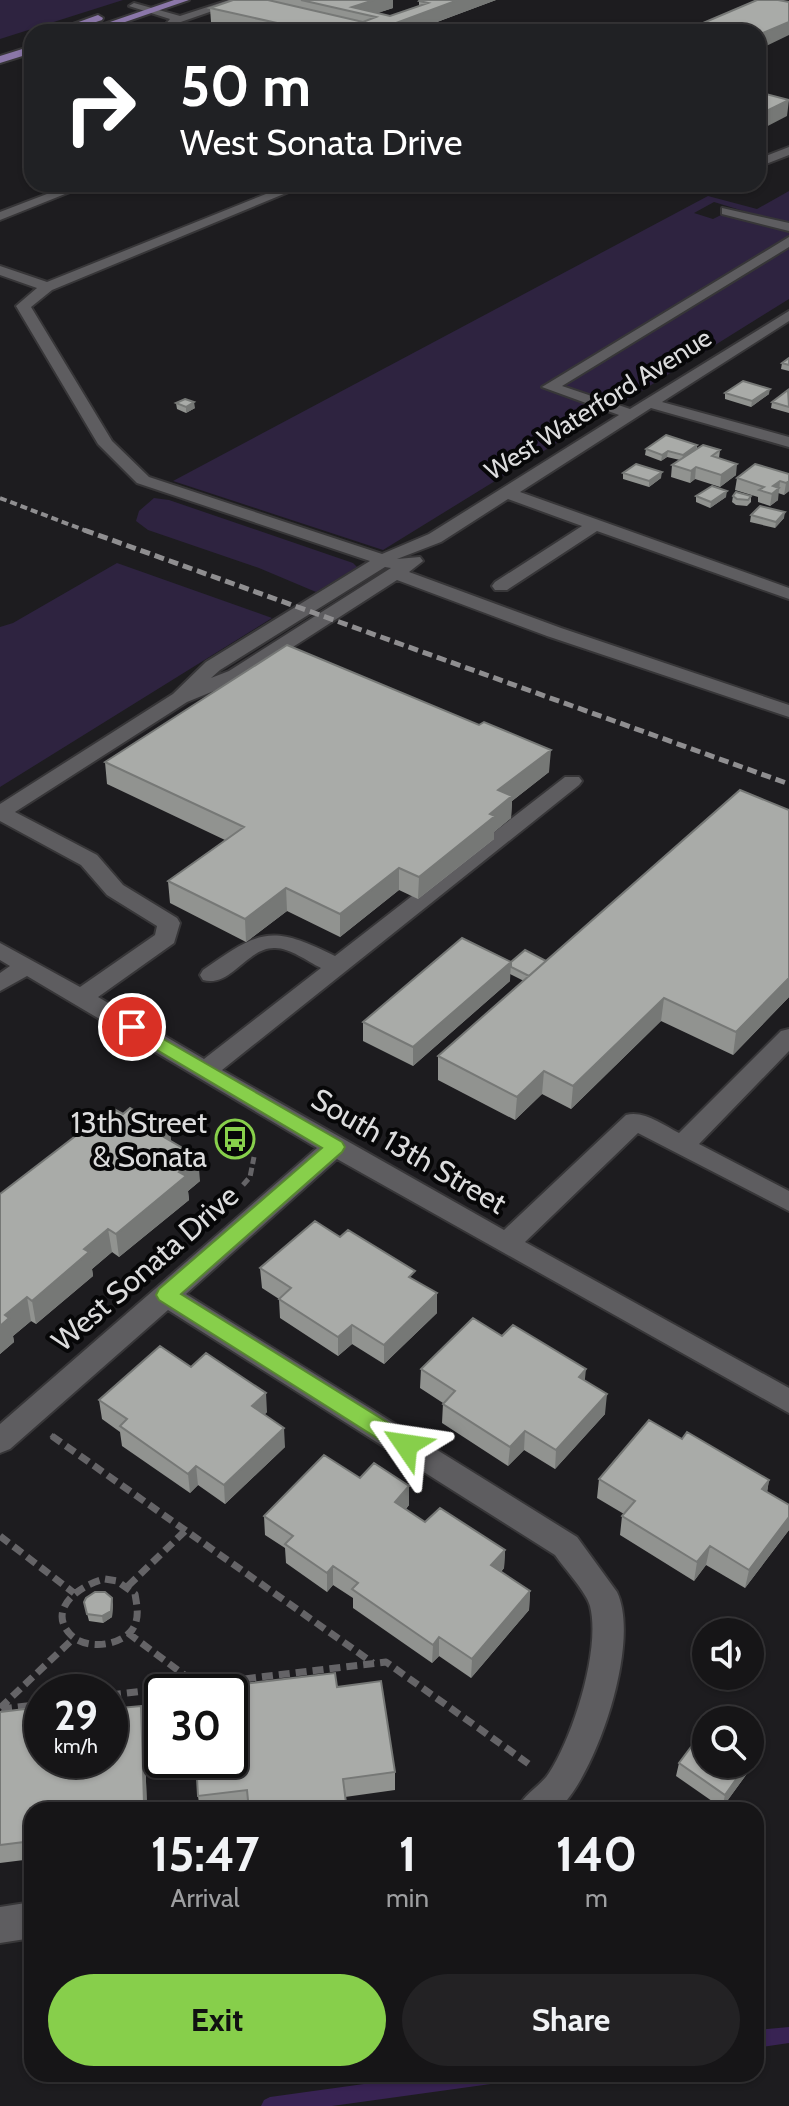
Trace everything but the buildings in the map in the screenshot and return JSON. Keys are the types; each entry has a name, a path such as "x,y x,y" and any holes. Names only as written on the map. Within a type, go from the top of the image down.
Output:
{"main road":[{"path":"80,24 134,6 184,0"},
{"path":"106,24 152,5"},
{"path":"0,50 24,42"},
{"path":"0,60 24,52"}],"street":[{"path":"172,24 239,0"},
{"path":"152,5 181,19"},
{"path":"766,160 789,151"},
{"path":"0,216 63,192"},
{"path":"282,192 47,287 23,306 106,444 128,468 143,480 394,567 554,632 789,711"},
{"path":"727,211 789,227"},
{"path":"630,414 550,387 789,241"},
{"path":"0,270 47,287"},
{"name":"West Waterford Avenue","path":"0,813 180,698 236,675 394,567 416,560 435,538 789,315"},
{"path":"649,403 789,442"},
{"path":"507,493 789,594"},
{"path":"501,586 596,524"},
{"path":"206,1070 572,781"},
{"path":"0,813 89,860 115,890 169,923 166,938 82,997"},
{"path":"211,975 258,942 273,939 287,942 338,967"},
{"name":"South 13th Street","path":"0,950 335,1147 789,1402"},
{"path":"0,984 27,965"},
{"path":"682,1146 789,1037"},
{"path":"507,1243 635,1121 789,1202"},
{"name":"West Sonata Drive","path":"0,1441 335,1147"},
{"path":"166,1295 566,1546 606,1602 607,1660 588,1728 560,1786 543,1802"},
{"path":"0,1925 24,1921"}],"path":[{"path":"51,1435 373,1663"},
{"path":"128,1586 186,1530"},
{"path":"0,1536 74,1593"},
{"path":"105,1579 117,1581 135,1594 139,1614 128,1633 107,1645 83,1644 74,1638 63,1618 64,1607 74,1593 92,1582 105,1579"},
{"path":"128,1633 183,1674"},
{"path":"0,1708 74,1638"},
{"path":"248,1678 386,1662 560,1786"},
{"path":"0,1708 24,1706"}],"shaded area":[{"path":"0,0 123,0 47,24 24,24 24,31 0,39"},
{"path":"789,191 789,225 714,202 694,213 713,219 725,213 789,230 789,237 542,388 607,412 383,550 173,481 708,196 757,209"},
{"path":"789,245 789,299 619,405 558,387"},
{"path":"154,498 169,500 353,563 357,567 316,592 259,568 148,530 136,521 139,511"},
{"path":"117,563 272,618 0,787 0,627 13,623"}],"waterway":[{"path":"764,2038 789,2035"},
{"path":"270,2106 441,2082"}],"railway":[{"path":"0,498 89,532"},
{"path":"84,530 789,784"}],"place":[{"name":"13th Street & Sonata","path":"235,1139"}],"route":[{"path":"132,1027 335,1147 166,1295 406,1445"}]}
